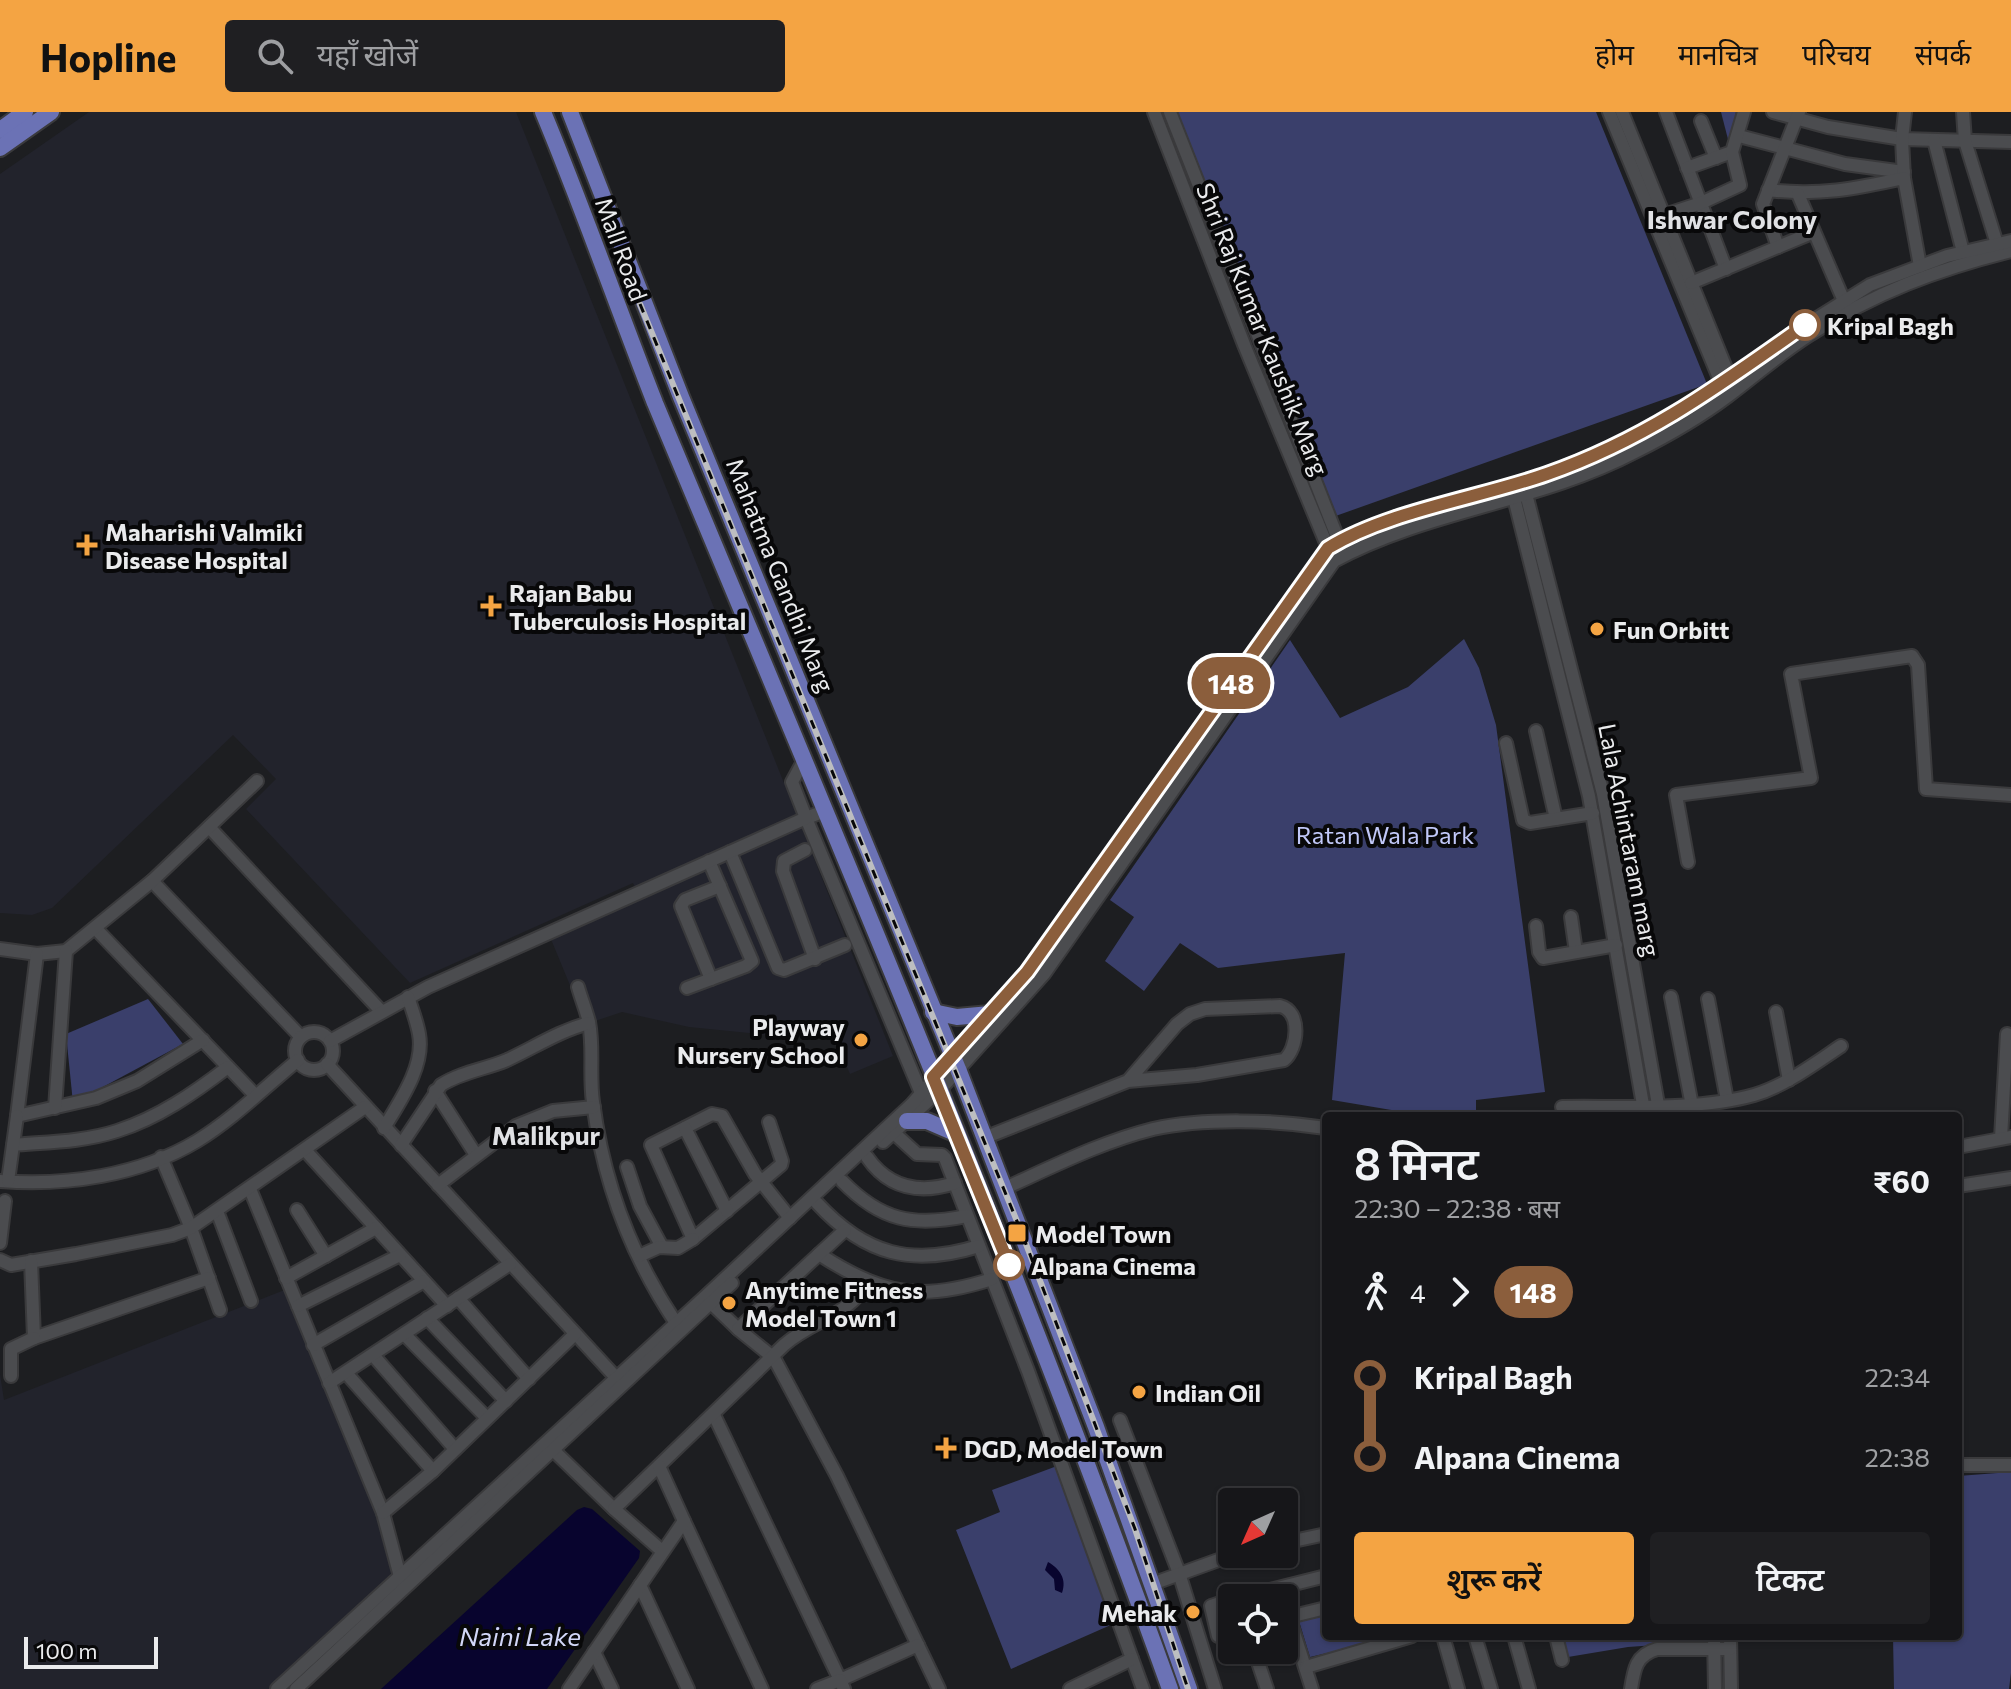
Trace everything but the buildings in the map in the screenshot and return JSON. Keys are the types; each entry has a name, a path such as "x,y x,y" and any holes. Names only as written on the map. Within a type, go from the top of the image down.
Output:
{"main road":[{"path":"0,130 25,112"},
{"path":"0,148 51,112"},
{"name":"Mall Road","path":"543,112 655,403"},
{"name":"Mahatma Gandhi Marg","path":"570,112 681,397 984,1138 1096,1427 1189,1689"},
{"path":"586,218 608,209"},
{"name":"Mahatma Gandhi Marg","path":"655,403 958,1136 1102,1501 1170,1689"},
{"path":"933,1012 957,1017 990,1014"},
{"path":"907,1121 927,1121 958,1136"}],"street":[{"name":"Shri Raj Kumar Kaushik Marg","path":"1154,112 1206,247 1339,558"},
{"name":"Shri Raj Kumar Kaushik Marg","path":"1170,112 1333,545"},
{"path":"1609,112 1691,283 1728,388"},
{"path":"1622,112 1658,217 1728,388"},
{"path":"1666,112 1726,269"},
{"path":"1658,217 1701,203 1740,185 1732,152 1744,112"},
{"path":"1773,112 1902,139 2011,142"},
{"path":"1903,112 1904,175 1920,266"},
{"path":"1963,112 1965,141 1997,244"},
{"path":"1778,247 1764,208 1768,190 1798,115"},
{"path":"1701,121 1716,158"},
{"path":"1739,136 1845,164 1904,175"},
{"path":"1934,140 1963,252"},
{"path":"1687,168 1732,152"},
{"path":"1768,190 1798,194 1835,193 1904,175"},
{"path":"1798,194 1846,307"},
{"path":"1691,283 1814,232"},
{"path":"954,1062 1044,974 1165,788 1333,545 1381,524 1518,490 1562,483 1633,453 1846,307 1870,285 1963,252 2011,241"},
{"path":"1206,247 1221,242"},
{"path":"1846,307 1949,266 2011,251"},
{"path":"277,1689 711,1303 907,1121 990,1014 1027,972 1339,558 1390,535 1518,490"},
{"name":"Lala Achintaram marg","path":"1518,490 1593,813 1644,1111"},
{"name":"Lala Achintaram marg","path":"1518,490 1603,794 1659,1111"},
{"path":"1688,862 1676,795 1811,778 1791,674 1912,656 1918,665 1926,789 2011,795"},
{"path":"1536,731 1556,819"},
{"path":"1506,743 1523,820 1530,823 1593,813"},
{"path":"804,760 792,782 921,1093"},
{"path":"0,957 0,949 37,954 66,951 152,881 257,781"},
{"path":"330,1041 408,997 825,811"},
{"path":"209,827 381,1011"},
{"path":"805,850 784,861 783,871 815,959"},
{"path":"730,852 778,968 784,970 845,945"},
{"path":"687,988 752,961 709,861"},
{"path":"152,881 301,1037"},
{"path":"711,979 681,906 685,900 720,886"},
{"path":"1571,917 1576,952"},
{"path":"1536,926 1539,952 1543,958 1616,945"},
{"path":"96,929 255,1095"},
{"path":"55,1108 66,951"},
{"path":"37,954 13,1145 4,1181 61,1182 97,1178 161,1157 195,1142 298,1060"},
{"path":"578,987 589,1023 594,1107 611,1190 661,1302 676,1323"},
{"path":"384,1128 405,1092 419,1054 420,1035 408,997"},
{"path":"1671,997 1693,1110"},
{"path":"1708,999 1727,1100"},
{"path":"984,1138 1128,1081 1197,1075 1284,1060 1292,1051 1294,1017 1290,1010 1280,1006 1205,1009 1190,1014 1177,1024 1128,1081"},
{"path":"1776,1012 1789,1080"},
{"path":"401,1145 435,1091 450,1080 504,1062 553,1034 589,1023"},
{"path":"317,1032 330,1041 332,1057 327,1064 312,1069 298,1060 297,1044 301,1037 317,1032"},
{"path":"1962,1146 2006,1138 2007,1034"},
{"path":"17,1116 96,1098 137,1081 203,1040"},
{"path":"1562,1107 1693,1110 1757,1095 1789,1080 1841,1046"},
{"path":"327,1064 619,1382"},
{"path":"13,1145 76,1140 117,1131 181,1101 228,1067"},
{"path":"619,1382 676,1323 921,1093 936,1084"},
{"path":"435,1091 476,1155"},
{"path":"0,1260 11,1265 172,1235 191,1228 365,1107"},
{"path":"438,1185 516,1126 553,1111 594,1107"},
{"path":"693,1239 648,1139 685,1128 712,1114 722,1116 761,1182 790,1218"},
{"path":"639,1256 662,1247 672,1250 693,1239 782,1161 769,1122"},
{"path":"1003,1189 1116,1140 1156,1129 1225,1122 1294,1123 1322,1127"},
{"path":"685,1128 727,1211"},
{"path":"894,1133 917,1154 942,1155"},
{"path":"942,1155 958,1136"},
{"path":"305,1150 447,1306"},
{"path":"942,1155 1028,1371 1143,1689"},
{"path":"161,1157 191,1228 220,1310"},
{"path":"867,1157 883,1176 909,1188 937,1189 955,1183"},
{"path":"627,1167 640,1206 662,1247"},
{"path":"1962,1185 2011,1178"},
{"path":"842,1181 871,1206 905,1220 934,1223 967,1216"},
{"path":"250,1189 383,1513 405,1590"},
{"path":"0,1243 5,1201"},
{"path":"817,1203 845,1230 867,1244 910,1256 932,1257 979,1246"},
{"path":"297,1210 326,1256"},
{"path":"217,1211 251,1301"},
{"path":"286,1278 376,1228"},
{"path":"738,1329 845,1230"},
{"path":"819,1254 868,1282 928,1293 946,1292 992,1279"},
{"path":"298,1306 400,1255"},
{"path":"31,1261 34,1338"},
{"path":"329,1383 510,1264"},
{"path":"11,1376 11,1349 34,1338 209,1278"},
{"path":"313,1345 424,1281"},
{"path":"614,1509 798,1333 852,1304 868,1282"},
{"path":"458,1298 529,1379"},
{"path":"711,1303 774,1358 837,1476 939,1689"},
{"path":"427,1318 506,1401"},
{"path":"404,1334 487,1418"},
{"path":"383,1513 433,1471 575,1334"},
{"path":"373,1355 455,1449"},
{"path":"346,1373 433,1471"},
{"path":"714,1415 842,1684"},
{"path":"1120,1420 1179,1573 1215,1689"},
{"path":"549,1447 662,1551"},
{"path":"296,1689 405,1590 549,1447"},
{"path":"1962,1465 2011,1465"},
{"path":"659,1466 761,1686 745,1689"},
{"path":"569,1689 684,1521"},
{"path":"1298,1540 1322,1535"},
{"path":"1152,1584 1218,1560"},
{"path":"1294,1584 1322,1577"},
{"path":"640,1585 688,1689"},
{"path":"1199,1642 1218,1636 1211,1606 1218,1604"},
{"path":"1298,1615 1322,1609"},
{"path":"1306,1667 1398,1640"},
{"path":"1444,1640 1458,1689"},
{"path":"1476,1640 1491,1689"},
{"path":"1515,1640 1529,1689"},
{"path":"1557,1640 1562,1660"},
{"path":"1714,1642 1715,1689"},
{"path":"1631,1689 1635,1664 1646,1652 1730,1642 1731,1689"},
{"path":"817,1689 842,1684 918,1645"},
{"path":"1298,1647 1312,1689"},
{"path":"594,1652 612,1689"},
{"path":"1070,1689 1132,1659"},
{"path":"1259,1664 1267,1689"}],"shaded area":[{"name":"Rajan Babu Tuberculosis Hospital","path":"89,112 516,112 893,1056 850,1074 827,1021 789,1037 689,1027 622,1012 586,1024 548,932 638,893 633,883 410,983 246,809 276,779 233,735 52,908 32,915 0,913 0,174"},
{"path":"287,1289 401,1568 272,1689 0,1689 0,1374 4,1400"}],"green space":[{"path":"1171,112 1596,112 1707,384 1330,518"},
{"path":"1721,112 1736,112 1730,147 1722,116"},
{"name":"Ratan Wala Park","path":"1464,639 1479,668 1496,725 1545,1092 1476,1100 1476,1112 1403,1112 1332,1100 1345,953 1218,968 1180,943 1144,991 1105,961 1134,917 1110,900 1290,640 1340,718 1408,687"},
{"path":"148,999 183,1044 73,1103 66,1034"},
{"path":"1057,1466 1113,1624 1011,1669 956,1530 1000,1512 992,1490"},
{"path":"2011,1472 2009,1689 1894,1689 1893,1640 1962,1640 1962,1476"},
{"path":"1322,1616 1322,1640 1383,1640 1310,1657 1299,1621"},
{"path":"1565,1640 1710,1640 1628,1647 1568,1657"}],"water":[{"name":"Naini Lake","path":"584,1507 592,1509 640,1551 639,1558 547,1689 381,1689 577,1510"},
{"path":"1048,1562 1061,1575 1064,1583 1062,1593 1055,1590 1054,1579 1045,1570"}],"railway":[{"path":"640,304 1021,1231 1135,1529 1188,1689"}],"bus line":[{"name":"148","path":"1009,1265 933,1077 1027,972 1328,548 1381,524 1550,473 1626,441 1698,401 1805,325"}],"place":[{"name":"Kripal Bagh","path":"1805,325"},
{"name":"Maharishi Valmiki Disease Hospital","path":"87,545"},
{"name":"Rajan Babu Tuberculosis Hospital","path":"491,606"},
{"name":"Fun Orbitt","path":"1597,629"},
{"name":"Playway Nursery School","path":"861,1040"},
{"name":"Model Town","path":"1017,1233"},
{"name":"Alpana Cinema","path":"1009,1265"},
{"name":"Anytime Fitness Model Town 1","path":"729,1303"},
{"name":"Indian Oil","path":"1139,1392"},
{"name":"DGD, Model Town","path":"946,1448"},
{"name":"Mehak","path":"1193,1612"}],"district":[{"name":"Ishwar Colony","path":"1732,218"},
{"name":"Malikpur","path":"546,1134"}]}
